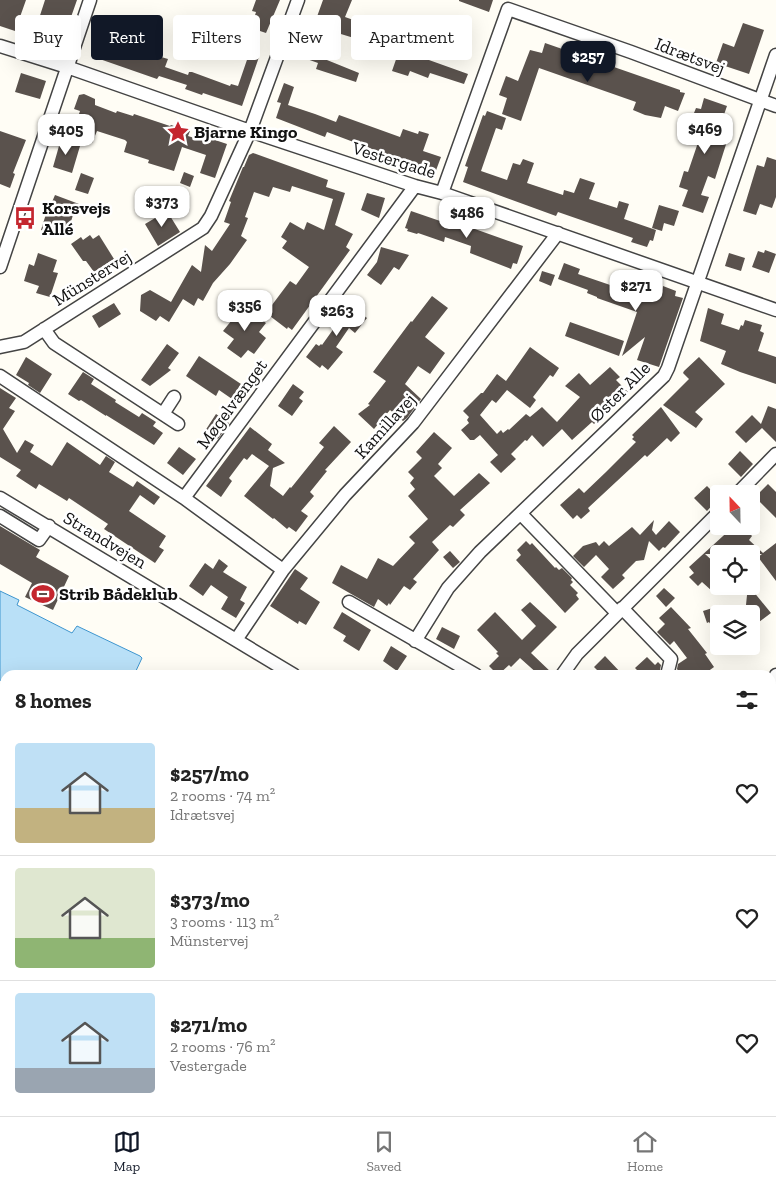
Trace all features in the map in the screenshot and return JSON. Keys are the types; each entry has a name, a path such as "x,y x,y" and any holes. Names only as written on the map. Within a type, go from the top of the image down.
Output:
{"street":[{"path":"0,267 90,0"},
{"name":"Münstervej","path":"0,347 24,342 203,228 211,216 250,132 298,0"},
{"name":"Idrætsvej","path":"442,193 509,5 776,106"},
{"name":"Vestergade","path":"0,46 67,67 250,132 558,232 776,310"},
{"name":"Øster Alle","path":"415,641 448,588 480,552 664,376 776,55"},
{"name":"Møgelvænget","path":"184,498 414,186"},
{"name":"Kamillavej","path":"236,640 283,570 345,495 413,423 558,232"},
{"name":"Münstervej","path":"44,329 54,343 178,424"},
{"path":"0,376 184,498 283,570"},
{"path":"163,414 174,397"},
{"path":"746,485 776,454"},
{"name":"Strandvejen","path":"0,498 286,670"},
{"path":"520,514 671,659 668,670"},
{"path":"0,516 39,540 49,526"},
{"path":"566,670 577,654 710,521"},
{"path":"349,602 467,670"}],"water":[{"path":"0,591 19,600 17,605 72,633 77,626 142,658 136,670 0,670"}],"building":[{"path":"0,0 26,0 21,15 15,15 15,31 0,26"},
{"path":"45,0 77,0 72,15 40,15"},
{"path":"256,0 280,0 274,15 270,15 270,24 266,33 260,31 260,15 255,15 256,12 252,11"},
{"path":"323,0 352,0 345,17 351,19 351,37 341,34 341,15 318,15"},
{"path":"459,0 493,0 489,12"},
{"path":"743,23 764,30 749,74 716,63 723,43 734,47"},
{"path":"545,43 680,90 680,92 685,93 678,111 665,106 661,118 645,115 633,110 636,102 539,68 521,121 502,114 507,98 499,95 506,76 518,81 530,50 542,53"},
{"path":"163,58 168,59 165,67 188,75 189,72 192,72 230,86 231,84 238,86 247,60 258,60 242,106 185,89 187,85 159,76 157,79 102,60 163,60"},
{"path":"310,60 327,60 359,73 356,82 316,69 318,63"},
{"path":"396,60 429,60 468,74 464,84 430,73 428,78 410,71 408,76 392,71"},
{"path":"21,73 46,81 40,99 15,92"},
{"path":"284,83 294,87 288,105 336,122 339,115 400,137 403,129 418,134 419,131 429,134 423,151 441,157 435,173 379,156 380,152 327,132 325,137 276,118 281,103 277,102"},
{"path":"84,94 95,99 95,105 116,113 117,111 133,116 134,114 190,131 188,136 210,143 212,139 227,144 215,178 200,173 206,155 182,147 174,171 148,163 149,160 124,152 127,142 125,140 97,131 92,143 80,139 89,117 79,114 80,111 74,109 79,95"},
{"path":"704,98 727,106 718,132 729,135 715,179 708,176 701,195 709,197 703,213 682,206 688,190 679,187 684,171 688,172 705,122 692,118 696,108 701,109"},
{"path":"487,111 506,118 502,130 496,128 481,171 507,180 513,163 520,165 523,159 534,163 527,183 563,195 564,190 574,193 580,178 595,183 589,199 617,208 619,201 629,204 624,219 656,230 653,241 650,240 647,247 631,242 633,238 558,212 556,216 463,182 468,167 465,166 483,115 485,116"},
{"path":"0,131 26,140 13,173 15,174 10,188 0,184"},
{"path":"61,139 80,146 72,173 53,167"},
{"path":"253,153 328,180 326,187 345,193 335,225 353,234 346,247 350,250 292,330 288,327 287,329 266,313 290,281 296,285 309,267 282,248 287,241 281,237 290,222 304,230 307,222 324,230 333,199 292,186 290,192 273,187 269,197 254,192 245,217 248,218 241,236 247,240 230,264 213,283 203,301 198,298 194,306 183,299 169,322 160,316 156,321 140,311 141,295 150,290 171,302 192,265 201,272 205,245 212,251 230,224 224,222 231,202 229,201 249,155"},
{"path":"767,157 776,160 776,197 772,208 760,204 756,215 743,211 757,165 764,167"},
{"path":"184,172 194,176 190,187 180,183"},
{"path":"81,173 94,178 88,194 75,190"},
{"path":"367,193 385,198 379,218 361,210"},
{"path":"55,195 79,204 76,213 74,212 66,237 59,226 56,237 46,234 46,232 41,230 50,201 52,202"},
{"path":"659,205 679,211 674,226 664,223 662,231 652,228"},
{"path":"167,211 180,232 158,246 145,224"},
{"path":"411,211 443,222 444,218 523,246 517,264 513,263 511,269 470,253 471,246 445,237 444,242 407,231 408,229 405,228"},
{"path":"90,235 93,239 99,235 114,259 94,272 86,261 83,261 71,244 81,237 83,240"},
{"path":"381,247 409,255 399,270 394,267 381,285 367,275 377,262"},
{"path":"765,250 776,254 769,273 752,267 758,251 764,253"},
{"path":"38,253 57,260 53,272 58,273 50,297 36,293 39,286 24,281 29,264 34,266"},
{"path":"729,253 745,258 741,271 725,266"},
{"path":"564,263 580,269 578,274 616,287 626,283 629,291 650,297 653,288 662,291 663,286 676,291 675,296 683,298 659,367 637,360 645,337 622,356 637,312 597,298 587,293 588,290 558,279"},
{"path":"542,271 555,275 551,286 539,281"},
{"path":"432,296 448,308 425,337 445,353 430,374 418,366 405,384 421,399 407,418 403,421 390,410 374,429 358,414 370,405 368,404 386,381 373,372"},
{"path":"346,302 367,318 355,333 349,328 336,347 343,352 328,370 322,365 320,368 306,357 316,344 322,345 337,324 335,322 337,320 334,317"},
{"path":"114,303 121,314 99,328 92,316"},
{"path":"239,303 266,323 259,332 266,338 254,354 248,350 241,358 227,348 234,339 223,331 236,315 232,312"},
{"path":"708,308 724,314 721,324 739,330 745,320 762,325 760,331 764,333 758,351 776,357 776,384 721,364 726,351 700,341"},
{"path":"570,322 624,341 619,356 565,336"},
{"path":"167,344 179,353 168,368 171,370 150,386 141,380"},
{"path":"530,347 559,368 553,377 550,375 533,397 536,400 530,408 507,390 496,403 492,400 480,415 497,434 501,430 503,433 509,430 526,414 530,417 542,407 557,422 580,397 565,386 579,373 590,385 610,367 620,377 616,380 628,392 594,424 592,422 572,440 562,429 543,447 532,435 511,454 516,459 501,473 490,462 498,455 480,435 474,440 470,440 461,430 469,423 467,420 469,417 463,411 483,393 497,374 506,381"},
{"path":"199,356 241,384 232,399 219,390 216,396 186,376"},
{"path":"26,357 52,374 40,393 16,375"},
{"path":"699,357 725,384 695,412 703,419 696,428 663,405 689,379 683,373"},
{"path":"83,372 94,379 91,384 116,400 115,402 139,417 142,413 156,422 153,426 163,433 154,445 68,394"},
{"path":"293,384 304,392 299,398 303,401 292,416 278,406"},
{"path":"0,388 16,398 9,408 15,411 3,429 17,453 25,440 34,445 30,452 52,466 67,442 100,465 106,456 115,462 109,472 133,487 137,481 160,497 154,505 140,495 129,511 166,536 159,547 164,550 155,563 104,529 108,524 69,498 67,501 39,484 36,489 16,476 21,470 0,457"},
{"path":"768,406 776,409 776,442 762,428 746,443 735,432 752,415 761,424"},
{"path":"661,407 680,433 671,442 667,438 647,457 645,455 588,508 590,511 581,519 577,515 573,519 560,505 579,488 584,493 606,472 636,442 632,439 634,437 632,435"},
{"path":"216,414 229,423 218,439 205,431"},
{"path":"334,426 351,442 325,470 327,471 310,492 314,496 301,511 308,516 296,532 289,527 287,529 244,496 269,466 252,454 247,460 244,458 229,478 232,481 221,497 206,486 250,427 272,444 268,450 285,463 273,468 270,486 283,496 324,447 319,443"},
{"path":"434,432 452,448 438,464 442,468 434,476 454,496 479,473 490,483 460,510 465,515 453,527 450,525 432,542 439,550 413,579 417,582 410,590 404,586 390,605 389,603 387,606 378,599 374,607 332,583 341,565 367,579 378,558 393,566 415,543 409,537 428,519 408,496 415,489 410,483 414,478 408,472 422,458 416,452"},
{"path":"179,447 196,459 183,475 167,463"},
{"path":"740,451 753,464 741,477 728,464"},
{"path":"768,484 776,492 776,518 760,502 760,492"},
{"path":"707,486 710,489 710,508 707,511 694,498"},
{"path":"654,520 652,530 656,535 669,521 680,532 665,548 663,547 659,551 649,541 644,560 636,561 622,575 625,578 613,589 601,577 609,569 596,555 584,567 573,556 583,546 596,542 599,546 604,541 609,546 632,527 640,535"},
{"path":"0,526 40,550 36,557 69,576 53,610 25,597 32,583 0,564"},
{"path":"724,535 751,535 749,540 754,545 713,545"},
{"path":"526,541 530,545 532,543 555,568 559,570 562,568 572,578 573,582 570,585 578,593 576,595 579,599 565,613 516,560 521,555 517,550"},
{"path":"776,543 776,581 760,560 762,554 760,554 760,550 763,553"},
{"path":"710,548 710,554 705,554 710,559 710,589 702,582 698,586 689,577 694,573 689,567"},
{"path":"450,551 460,562 453,568 443,557"},
{"path":"219,559 228,566 223,572 247,587 240,600 245,603 236,618 221,609 228,597 211,585 203,596 189,586 205,563 213,569"},
{"path":"295,569 308,578 300,589 320,602 306,625 299,621 298,624 270,606"},
{"path":"664,588 675,598 666,607 656,596"},
{"path":"747,595 756,595 771,613 760,621 760,605 746,605"},
{"path":"530,602 557,627 531,653 549,670 533,670 520,658 511,667 509,665 504,670 493,670 489,666 499,656 496,653 498,652 477,630 495,612 522,640 536,626 521,610"},
{"path":"671,607 691,628 688,629 707,653 705,654 714,667 710,670 678,670 678,664 687,658 674,641 670,645 657,632 665,624 659,618"},
{"path":"710,609 710,624 707,623 703,611"},
{"path":"342,612 371,630 359,651 343,641 346,636 333,628"},
{"path":"442,627 460,636 454,649 436,639"},
{"path":"391,646 407,656 398,670 383,661"},
{"path":"605,656 618,670 597,670 594,667"},
{"path":"647,657 655,665 658,662 661,665 660,670 637,670 635,668"}],"place":[{"name":"Bjarne Kingo","path":"178,132"},
{"name":"Korsvejs Allé","path":"25,218"},
{"name":"Strib Bådeklub","path":"43,594"}]}
